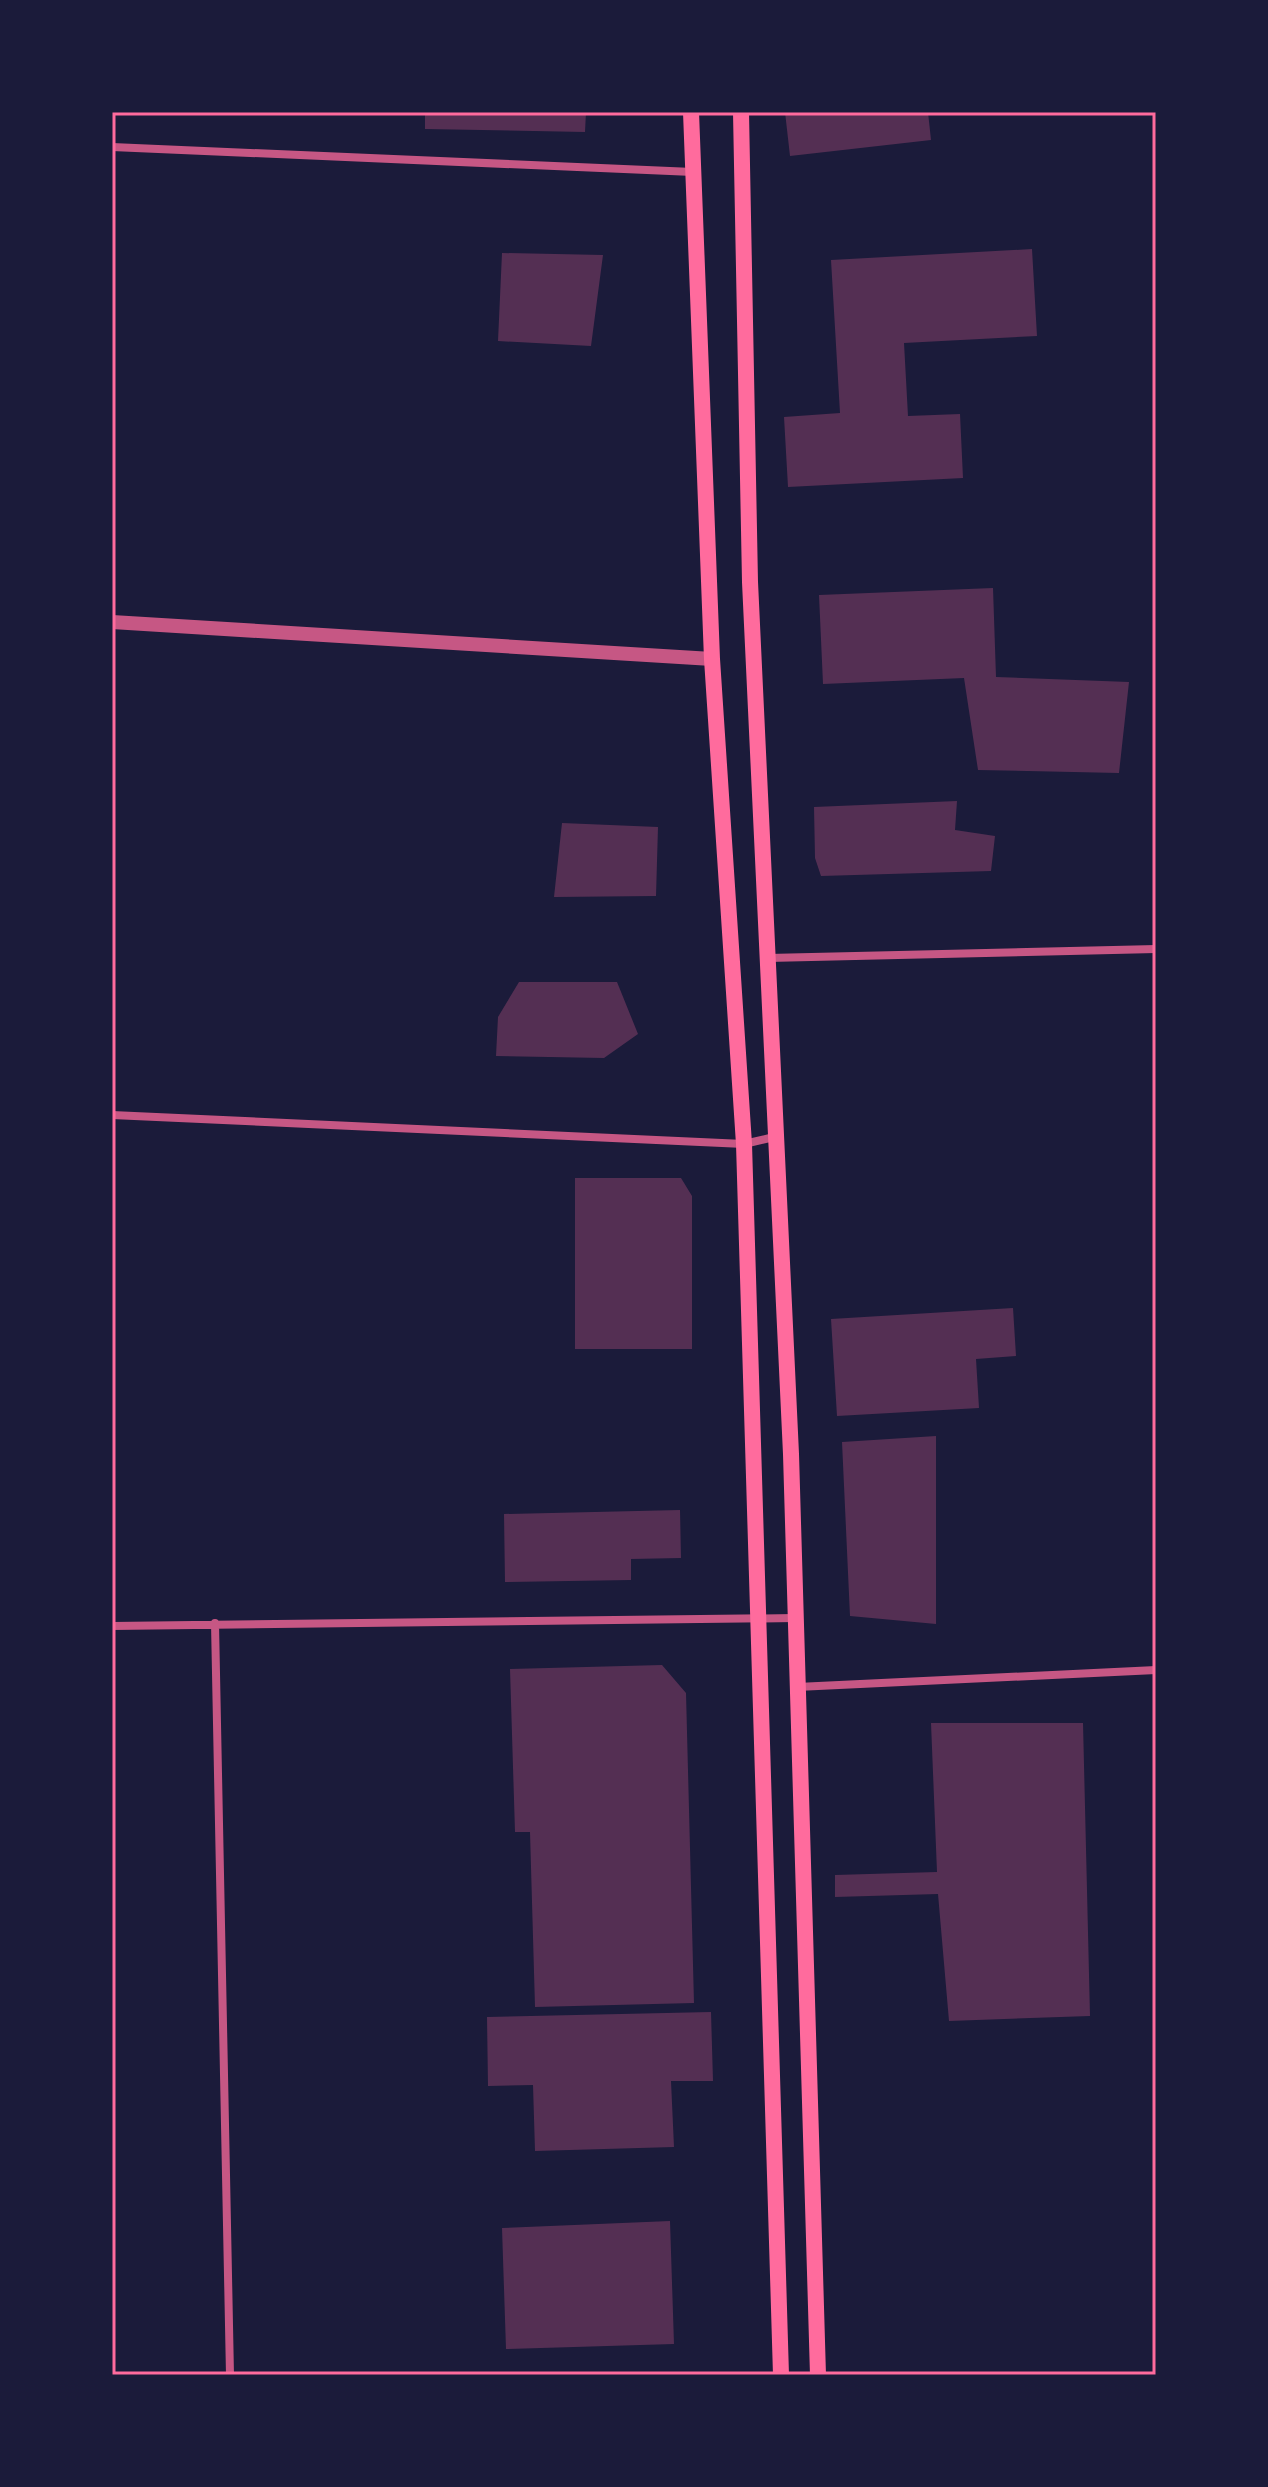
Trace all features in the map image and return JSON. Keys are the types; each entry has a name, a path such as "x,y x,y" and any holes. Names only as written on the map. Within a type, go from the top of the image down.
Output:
{"main road":[{"path":"691,112 712,659 744,1144 781,2375"},
{"path":"741,112 750,582 786,1339 811,2042 818,2375"}],"street":[{"path":"112,147 693,172"},
{"path":"112,622 712,659"},
{"path":"768,958 1156,949"},
{"path":"112,1115 744,1144 774,1137"},
{"path":"112,1626 795,1618"},
{"path":"215,1623 230,2375"},
{"path":"797,1687 1156,1670"}],"building":[{"path":"425,112 586,112 585,132 425,129"},
{"path":"785,112 928,112 931,140 790,156"},
{"path":"1032,249 1037,336 904,343 908,416 960,414 963,478 788,487 784,417 840,413 831,260"},
{"path":"502,253 603,255 591,346 498,341"},
{"path":"993,588 996,677 1129,682 1119,773 978,770 964,678 823,684 819,595"},
{"path":"957,801 955,830 995,836 991,871 821,876 815,858 814,807"},
{"path":"562,823 658,827 656,896 554,897"},
{"path":"519,982 617,982 638,1034 604,1058 496,1056 498,1017"},
{"path":"575,1178 681,1178 692,1196 692,1349 575,1349"},
{"path":"1013,1308 1016,1356 976,1359 979,1408 837,1416 831,1319"},
{"path":"936,1436 936,1624 850,1616 842,1442"},
{"path":"680,1510 681,1558 631,1559 631,1580 505,1582 504,1514"},
{"path":"662,1665 686,1693 694,2003 535,2007 530,1832 515,1832 510,1669"},
{"path":"931,1723 1083,1723 1090,2016 949,2021 938,1894 835,1897 835,1875 937,1872"},
{"path":"711,2012 713,2081 671,2081 674,2147 535,2151 533,2085 488,2086 487,2017"},
{"path":"670,2221 674,2344 506,2349 502,2228"}]}
